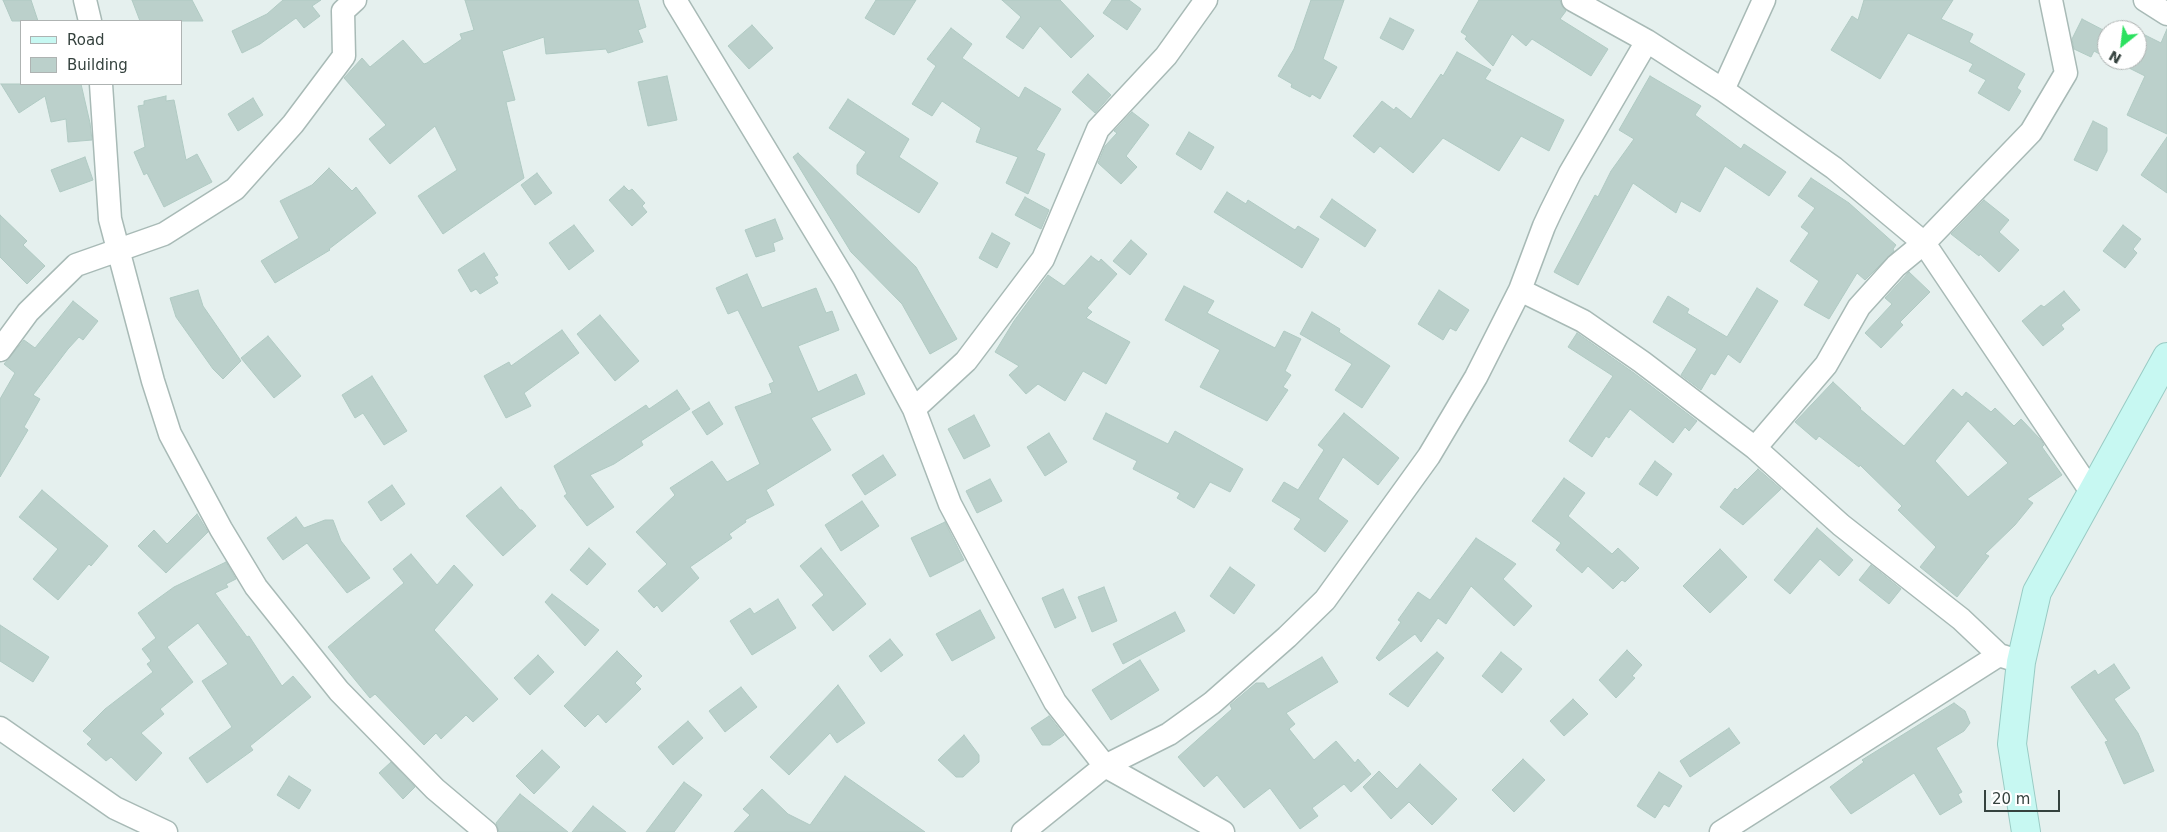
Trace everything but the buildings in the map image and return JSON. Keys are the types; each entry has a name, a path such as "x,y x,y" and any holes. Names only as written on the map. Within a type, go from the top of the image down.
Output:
{"street":[{"path":"85,0 90,20"},
{"path":"0,350 28,312 76,265 164,234 235,189 293,124 344,56 343,11 355,0"},
{"path":"675,0 844,280 914,409 950,504 1055,702 1106,766 1223,832"},
{"path":"914,409 966,361 1043,259 1098,129 1166,56 1206,0"},
{"path":"1723,90 1764,0"},
{"path":"1755,448 1826,365 1859,307 1896,266 1924,243 2032,132 2066,73 2051,0"},
{"path":"2145,0 2167,14"},
{"path":"1577,1 1648,41 1723,90 1834,168 1924,243 2092,493"},
{"path":"1023,832 1106,766 1169,734 1212,703 1287,637 1325,600 1429,456 1476,377 1520,290 1544,226 1555,203 1648,41"},
{"path":"100,85 110,219 153,381 170,434 221,529 256,586 339,691 435,788 486,832"},
{"path":"1520,290 1590,326 1642,362 1755,448 1841,525 2010,658"},
{"path":"2026,832 2012,744 2010,658 2038,592 2167,357"},
{"path":"1721,832 2010,658"},
{"path":"0,728 115,808 166,832"}]}
